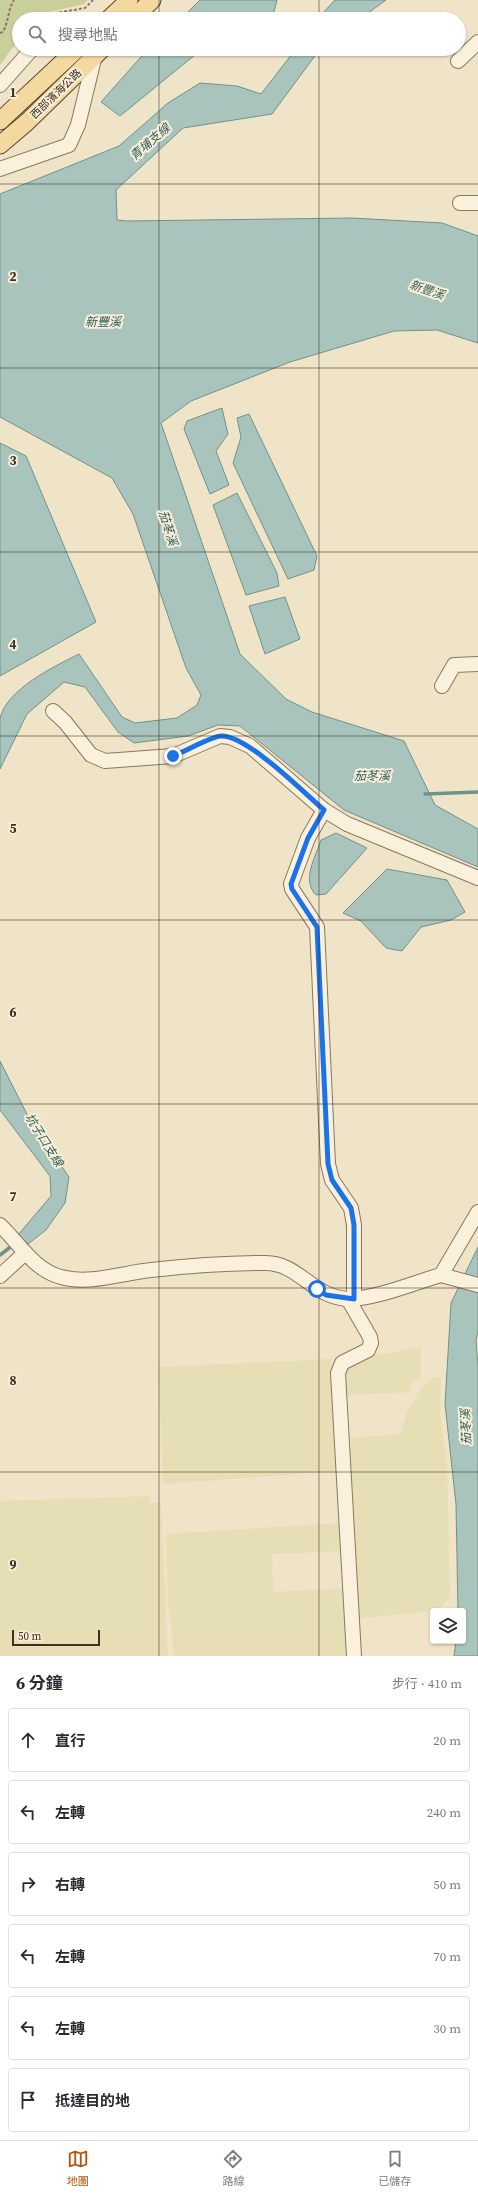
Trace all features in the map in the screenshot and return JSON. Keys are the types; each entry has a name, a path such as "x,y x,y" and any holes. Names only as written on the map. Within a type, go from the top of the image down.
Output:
{"main road":[{"path":"116,12 129,0"},
{"path":"140,12 152,0"},
{"name":"西部濱海公路","path":"4,118 70,56"},
{"name":"西部濱海公路","path":"0,145 27,122 95,56"}],"street":[{"path":"466,53 478,42"},
{"path":"0,84 26,56"},
{"path":"0,169 69,145 78,125 98,56"},
{"path":"458,61 463,56"},
{"path":"460,203 478,203"},
{"path":"442,686 454,665 478,664"},
{"path":"53,711 65,722 91,755 105,761 173,756 220,736 230,737 250,746 324,810 346,824 478,878"},
{"path":"324,810 308,838 291,884 292,889 317,927 328,1164 332,1180 351,1208 354,1225 351,1299 370,1337 371,1343 368,1350 342,1363 338,1373 354,1656"},
{"path":"441,1275 478,1212"},
{"path":"0,1225 25,1253 43,1269 61,1277 82,1280 151,1270 267,1263 294,1271 326,1295 351,1299 441,1275 478,1286"},
{"path":"0,1276 25,1253"}],"path":[{"path":"0,33 3,32 9,20 10,6 14,0"},
{"path":"62,12 85,8 93,0"}],"shaded area":[{"path":"421,1347 421,1377 409,1385 411,1392 346,1395 345,1372 352,1364 367,1357"},
{"path":"331,1359 336,1471 163,1484 158,1367"},
{"path":"433,1377 441,1378 440,1415 447,1464 450,1597 440,1608 430,1608 430,1612 359,1618 352,1518 351,1438 401,1434 406,1415 420,1389"},
{"path":"150,1496 149,1503 161,1503 168,1656 0,1656 0,1501"},
{"path":"340,1523 341,1551 272,1554 273,1592 346,1588 349,1656 174,1656 168,1600 166,1534"}],"green space":[{"path":"0,0 88,0 84,4 50,12 12,12 12,49 0,65"}],"water":[{"path":"200,0 277,0 274,12 188,12"},
{"path":"335,0 386,0 370,12 324,12"},
{"path":"142,56 194,56 120,116 101,102"},
{"path":"290,56 315,56 272,114 183,128 116,190 117,220 352,218 442,223 478,236 478,343 437,330 394,331 290,362 191,401 161,423 240,654 286,699 312,712 404,741 435,805 478,829 478,867 344,810 240,726 218,725 188,736 134,743 118,732 85,687 64,682 27,714 0,769 0,719 4,708 11,698 32,680 79,654 122,717 135,723 177,718 197,705 201,695 186,668 133,514 112,478 0,417 0,194 119,146 168,103 200,83 237,86 261,94"},
{"path":"222,408 228,434 216,451 229,485 210,494 184,429 187,421"},
{"path":"249,414 317,556 314,570 288,579 233,463 241,437 237,418"},
{"path":"0,443 26,456 96,622 0,676"},
{"path":"237,493 277,573 279,586 246,595 213,505"},
{"path":"285,597 300,639 265,654 249,606"},
{"path":"336,833 367,848 326,894 316,895 310,882 313,860 321,840"},
{"path":"387,869 447,880 465,912 451,920 421,927 402,951 386,948 361,921 343,913"},
{"path":"0,1061 32,1124 69,1177 65,1203 46,1230 28,1244 18,1235 51,1196 50,1176 0,1110"},
{"name":"茄苳溪","path":"478,1247 478,1331 476,1340 478,1367 478,1656 454,1656 456,1644 466,1644 466,1608 458,1608 456,1504 445,1404 451,1303"}],"waterway":[{"path":"425,794 478,792"},
{"name":"坑子口支線","path":"0,1255 13,1245"}],"route":[{"path":"173,756 220,736 230,737 250,746 324,810 308,838 291,884 292,889 317,927 316,950 328,1164 332,1180 351,1208 354,1225 354,1299 326,1295 317,1289"}],"water label":[{"name":"青埔支線","path":"150,142"},
{"name":"新豐溪","path":"427,290"},
{"name":"新豐溪","path":"103,322"}]}
